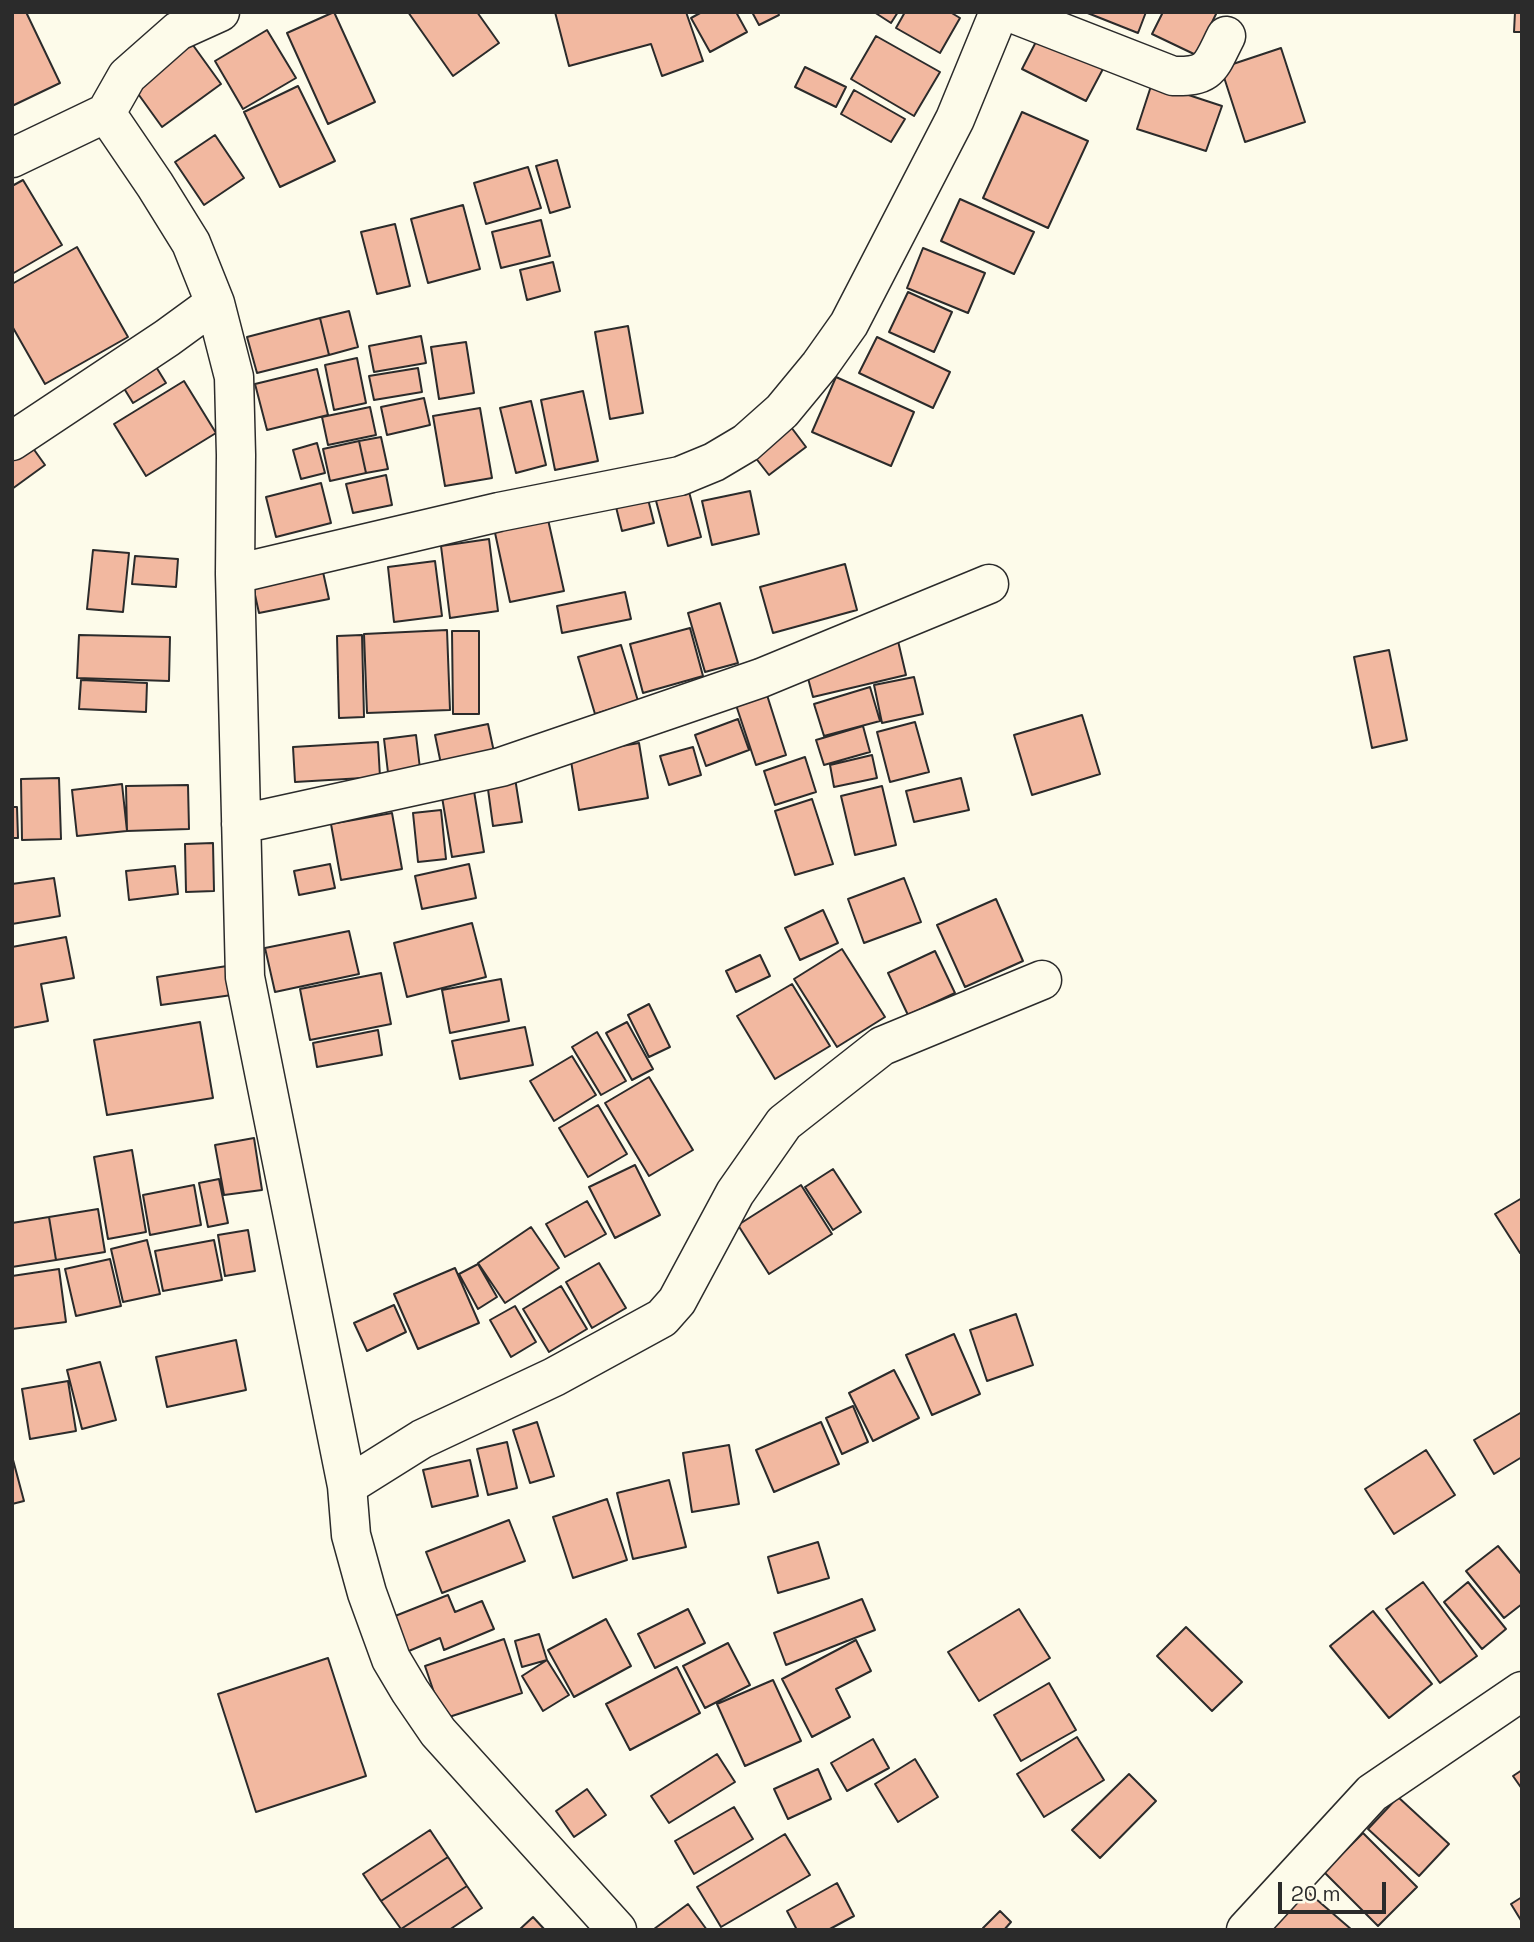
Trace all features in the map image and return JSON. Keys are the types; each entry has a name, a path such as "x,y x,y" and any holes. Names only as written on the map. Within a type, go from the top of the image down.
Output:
{"street":[{"path":"12,158 106,113 127,76 178,31 220,12"},
{"path":"235,574 499,512 680,476 714,462 746,443 782,411 849,324 955,119 999,12"},
{"path":"1009,12 1173,76 1195,76 1211,65 1226,36"},
{"path":"106,113 191,243 215,303 234,377 235,574 245,976 347,1486 351,1535 367,1593 391,1660 438,1732 617,1930"},
{"path":"12,441 215,303"},
{"path":"242,824 501,767 761,678 989,583"},
{"path":"347,1486 422,1439 554,1377 662,1318 677,1300 735,1194 785,1124 882,1046 1042,980"},
{"path":"1246,1930 1372,1793 1522,1691"}],"building":[{"path":"12,12 26,12 60,83 12,106"},
{"path":"334,12 375,102 328,124 287,33"},
{"path":"408,12 477,12 499,43 453,76"},
{"path":"555,12 686,12 703,61 662,76 651,44 569,66"},
{"path":"702,12 736,12 747,32 710,52 691,18"},
{"path":"752,12 777,12 779,15 759,25"},
{"path":"874,12 898,12 891,23"},
{"path":"905,12 950,12 960,18 940,53 896,28"},
{"path":"1085,12 1146,12 1138,33"},
{"path":"1163,12 1217,12 1196,55 1152,34"},
{"path":"1515,12 1522,12 1522,32 1514,32"},
{"path":"267,30 296,78 243,109 215,61"},
{"path":"1040,34 1104,67 1086,101 1022,69"},
{"path":"876,36 940,72 914,116 851,79"},
{"path":"190,41 221,84 162,127 131,84"},
{"path":"1281,48 1305,122 1245,142 1221,68"},
{"path":"805,67 846,87 836,107 795,87"},
{"path":"1152,83 1222,106 1206,151 1137,129"},
{"path":"298,86 335,161 280,187 244,112"},
{"path":"854,90 905,119 891,142 841,114"},
{"path":"1022,112 1088,141 1048,228 983,198"},
{"path":"215,135 244,178 204,205 175,162"},
{"path":"557,160 570,207 550,213 536,166"},
{"path":"528,167 541,208 486,224 474,183"},
{"path":"23,180 62,245 12,274 12,186"},
{"path":"960,199 1034,232 1014,274 941,241"},
{"path":"463,205 480,269 428,283 411,219"},
{"path":"541,220 550,256 501,268 492,232"},
{"path":"395,224 410,286 377,294 361,232"},
{"path":"77,247 128,337 45,384 12,326 12,284"},
{"path":"923,248 985,273 968,313 907,288"},
{"path":"553,262 560,291 527,300 520,270"},
{"path":"908,292 952,312 934,352 889,332"},
{"path":"349,311 358,347 329,355 320,318"},
{"path":"320,318 329,355 257,373 247,337"},
{"path":"628,326 643,413 610,419 595,332"},
{"path":"421,336 426,363 374,372 369,346"},
{"path":"877,337 950,372 933,408 859,373"},
{"path":"466,342 474,393 439,399 431,347"},
{"path":"150,357 166,383 133,403 117,377"},
{"path":"357,358 366,403 334,410 325,365"},
{"path":"418,368 422,392 374,400 369,376"},
{"path":"317,369 328,415 267,430 255,384"},
{"path":"836,377 914,412 891,466 812,432"},
{"path":"184,381 216,433 146,476 114,424"},
{"path":"583,391 598,461 555,470 541,400"},
{"path":"424,398 430,425 387,435 381,407"},
{"path":"531,401 546,465 516,473 500,408"},
{"path":"370,407 376,435 328,445 322,417"},
{"path":"480,408 492,478 445,486 433,416"},
{"path":"788,423 806,447 769,475 751,452"},
{"path":"381,437 388,469 366,473 359,441"},
{"path":"359,441 366,473 330,481 323,449"},
{"path":"317,443 325,473 301,479 293,450"},
{"path":"30,444 45,465 12,489 12,457"},
{"path":"386,475 392,505 353,513 346,484"},
{"path":"321,483 331,523 276,537 266,497"},
{"path":"688,488 701,537 668,546 655,497"},
{"path":"750,491 759,534 712,545 702,501"},
{"path":"647,495 654,523 622,531 615,503"},
{"path":"545,506 564,591 510,602 492,519"},
{"path":"489,539 498,611 450,618 441,546"},
{"path":"93,550 129,553 123,612 87,609"},
{"path":"135,556 178,559 176,587 132,584"},
{"path":"435,561 442,616 394,622 388,567"},
{"path":"845,564 857,610 773,633 760,587"},
{"path":"323,572 329,599 259,613 253,586"},
{"path":"625,592 631,619 562,633 557,606"},
{"path":"720,603 738,663 705,672 688,613"},
{"path":"690,628 703,676 643,693 630,644"},
{"path":"447,630 450,710 367,713 364,634"},
{"path":"452,631 479,631 479,714 453,714"},
{"path":"79,635 170,637 169,681 77,678"},
{"path":"362,635 364,717 339,718 337,636"},
{"path":"898,641 906,675 813,697 804,663"},
{"path":"621,645 638,701 595,714 578,657"},
{"path":"1389,650 1407,740 1372,748 1354,657"},
{"path":"914,677 923,714 882,723 874,685"},
{"path":"81,680 147,683 146,712 79,709"},
{"path":"870,687 880,721 824,736 814,704"},
{"path":"767,695 786,755 756,765 736,705"},
{"path":"1082,715 1100,774 1032,795 1014,735"},
{"path":"738,719 749,750 706,766 695,735"},
{"path":"915,722 929,772 890,782 877,732"},
{"path":"488,724 494,752 441,764 435,735"},
{"path":"863,726 870,752 824,765 816,740"},
{"path":"416,735 421,777 389,781 384,739"},
{"path":"378,742 380,777 295,782 293,747"},
{"path":"639,743 648,798 579,810 570,755"},
{"path":"693,747 701,775 669,785 660,756"},
{"path":"872,755 877,778 834,787 830,765"},
{"path":"805,757 816,792 775,805 764,771"},
{"path":"59,778 61,839 22,840 21,779"},
{"path":"515,778 522,822 493,826 487,782"},
{"path":"961,778 969,810 914,822 906,791"},
{"path":"122,784 127,831 77,836 72,790"},
{"path":"188,785 189,829 127,831 126,786"},
{"path":"473,785 484,852 452,857 441,791"},
{"path":"882,786 896,845 855,855 841,796"},
{"path":"812,799 833,864 795,875 775,811"},
{"path":"12,807 17,807 18,838 12,838"},
{"path":"441,810 446,859 418,862 413,813"},
{"path":"392,813 402,869 341,880 331,824"},
{"path":"213,843 214,891 186,892 185,844"},
{"path":"330,864 335,888 299,895 294,871"},
{"path":"469,864 476,898 422,909 415,876"},
{"path":"175,866 178,894 129,900 126,871"},
{"path":"54,878 60,916 12,924 12,884"},
{"path":"904,878 921,922 864,943 848,899"},
{"path":"996,899 1023,961 965,987 937,925"},
{"path":"823,910 838,943 800,960 785,928"},
{"path":"472,923 486,977 407,997 394,943"},
{"path":"349,931 359,974 275,992 265,948"},
{"path":"66,937 74,978 41,984 48,1021 12,1028 12,947"},
{"path":"842,949 885,1017 837,1047 794,979"},
{"path":"935,951 955,993 908,1015 888,973"},
{"path":"760,955 770,976 736,992 726,971"},
{"path":"227,966 232,995 161,1005 157,977"},
{"path":"381,973 391,1024 310,1040 300,989"},
{"path":"501,979 509,1021 450,1033 442,990"},
{"path":"792,984 830,1046 775,1079 737,1016"},
{"path":"649,1004 670,1047 649,1057 628,1015"},
{"path":"200,1022 213,1098 107,1115 94,1040"},
{"path":"627,1022 653,1069 632,1080 606,1033"},
{"path":"525,1027 533,1065 460,1079 452,1041"},
{"path":"378,1030 382,1055 317,1067 313,1043"},
{"path":"597,1032 626,1081 601,1095 572,1047"},
{"path":"572,1056 596,1095 554,1121 530,1081"},
{"path":"649,1077 693,1150 649,1176 605,1103"},
{"path":"598,1105 627,1154 588,1177 559,1128"},
{"path":"254,1138 262,1190 224,1195 215,1145"},
{"path":"132,1150 146,1232 108,1239 94,1157"},
{"path":"635,1165 660,1215 615,1238 589,1187"},
{"path":"833,1169 861,1212 833,1230 805,1187"},
{"path":"219,1179 228,1223 208,1227 199,1183"},
{"path":"194,1185 201,1225 150,1235 143,1195"},
{"path":"801,1185 832,1234 769,1274 738,1225"},
{"path":"1522,1198 1522,1251 1520,1253 1495,1214"},
{"path":"587,1201 606,1234 565,1257 546,1224"},
{"path":"98,1209 105,1252 56,1260 49,1217"},
{"path":"49,1217 56,1260 12,1267 12,1223"},
{"path":"531,1227 559,1268 505,1303 478,1263"},
{"path":"248,1230 255,1271 225,1276 218,1235"},
{"path":"147,1240 160,1294 123,1302 111,1249"},
{"path":"214,1240 222,1280 163,1291 155,1251"},
{"path":"110,1259 121,1306 76,1316 65,1269"},
{"path":"599,1263 626,1308 592,1328 566,1282"},
{"path":"478,1264 497,1297 478,1309 459,1274"},
{"path":"455,1268 479,1323 418,1349 394,1294"},
{"path":"59,1269 66,1322 12,1329 12,1276"},
{"path":"561,1286 587,1329 549,1352 523,1309"},
{"path":"394,1305 406,1332 367,1351 354,1323"},
{"path":"515,1306 536,1342 511,1357 490,1320"},
{"path":"1016,1314 1033,1365 987,1381 970,1330"},
{"path":"954,1334 980,1394 932,1415 906,1355"},
{"path":"236,1340 246,1390 167,1407 156,1357"},
{"path":"100,1362 116,1420 82,1429 67,1370"},
{"path":"894,1370 919,1418 873,1441 849,1393"},
{"path":"68,1381 76,1431 30,1439 22,1389"},
{"path":"853,1406 868,1442 842,1454 826,1418"},
{"path":"1522,1412 1522,1457 1494,1474 1474,1440"},
{"path":"537,1422 554,1476 530,1483 513,1430"},
{"path":"821,1422 839,1464 774,1492 756,1450"},
{"path":"507,1442 517,1488 488,1495 477,1449"},
{"path":"729,1445 739,1504 692,1512 683,1453"},
{"path":"1426,1450 1455,1495 1394,1534 1365,1489"},
{"path":"12,1456 24,1501 12,1504"},
{"path":"470,1460 478,1496 432,1507 423,1470"},
{"path":"669,1480 686,1547 633,1559 617,1493"},
{"path":"607,1499 627,1560 573,1578 553,1517"},
{"path":"509,1520 525,1561 442,1593 426,1552"},
{"path":"818,1542 829,1578 778,1593 768,1557"},
{"path":"1498,1546 1522,1575 1522,1604 1504,1618 1466,1571"},
{"path":"1423,1582 1477,1656 1440,1683 1386,1609"},
{"path":"1468,1582 1506,1629 1482,1649 1444,1602"},
{"path":"448,1595 455,1612 482,1601 494,1629 444,1650 440,1638 404,1653 390,1618"},
{"path":"862,1599 875,1630 786,1665 774,1633"},
{"path":"688,1609 705,1643 655,1668 638,1634"},
{"path":"1019,1609 1050,1658 979,1701 948,1652"},
{"path":"1373,1611 1432,1684 1389,1718 1330,1646"},
{"path":"606,1619 631,1666 574,1697 548,1650"},
{"path":"1186,1627 1242,1682 1212,1711 1157,1656"},
{"path":"539,1634 547,1660 522,1667 515,1641"},
{"path":"504,1639 522,1693 443,1719 425,1666"},
{"path":"856,1640 871,1671 836,1689 850,1717 812,1737 782,1679"},
{"path":"728,1643 750,1685 705,1708 683,1666"},
{"path":"328,1658 366,1776 256,1812 218,1694"},
{"path":"547,1660 569,1695 543,1711 522,1676"},
{"path":"677,1667 700,1713 630,1750 606,1704"},
{"path":"773,1680 801,1741 745,1766 717,1704"},
{"path":"1049,1683 1076,1730 1021,1761 994,1715"},
{"path":"1077,1737 1104,1780 1044,1817 1017,1774"},
{"path":"873,1739 889,1768 847,1791 831,1763"},
{"path":"717,1754 735,1782 669,1823 651,1796"},
{"path":"915,1759 938,1797 898,1822 875,1784"},
{"path":"818,1769 831,1799 788,1819 774,1789"},
{"path":"1522,1770 1522,1789 1513,1776"},
{"path":"1129,1774 1156,1801 1100,1858 1072,1830"},
{"path":"587,1789 606,1815 574,1837 556,1811"},
{"path":"1398,1797 1449,1844 1419,1876 1368,1829"},
{"path":"734,1807 753,1839 694,1874 675,1841"},
{"path":"430,1830 448,1857 381,1901 363,1874"},
{"path":"1363,1833 1417,1887 1378,1926 1324,1872"},
{"path":"785,1834 810,1875 721,1927 697,1887"},
{"path":"448,1857 467,1886 401,1929 381,1901"},
{"path":"837,1883 854,1916 828,1930 797,1930 787,1911"},
{"path":"467,1886 482,1908 449,1930 401,1929"},
{"path":"1301,1886 1352,1930 1263,1930"},
{"path":"1522,1897 1522,1922 1511,1904"},
{"path":"688,1904 707,1930 654,1929"},
{"path":"1000,1911 1011,1922 1004,1930 984,1930 983,1928"},
{"path":"533,1917 545,1930 519,1930"}]}
